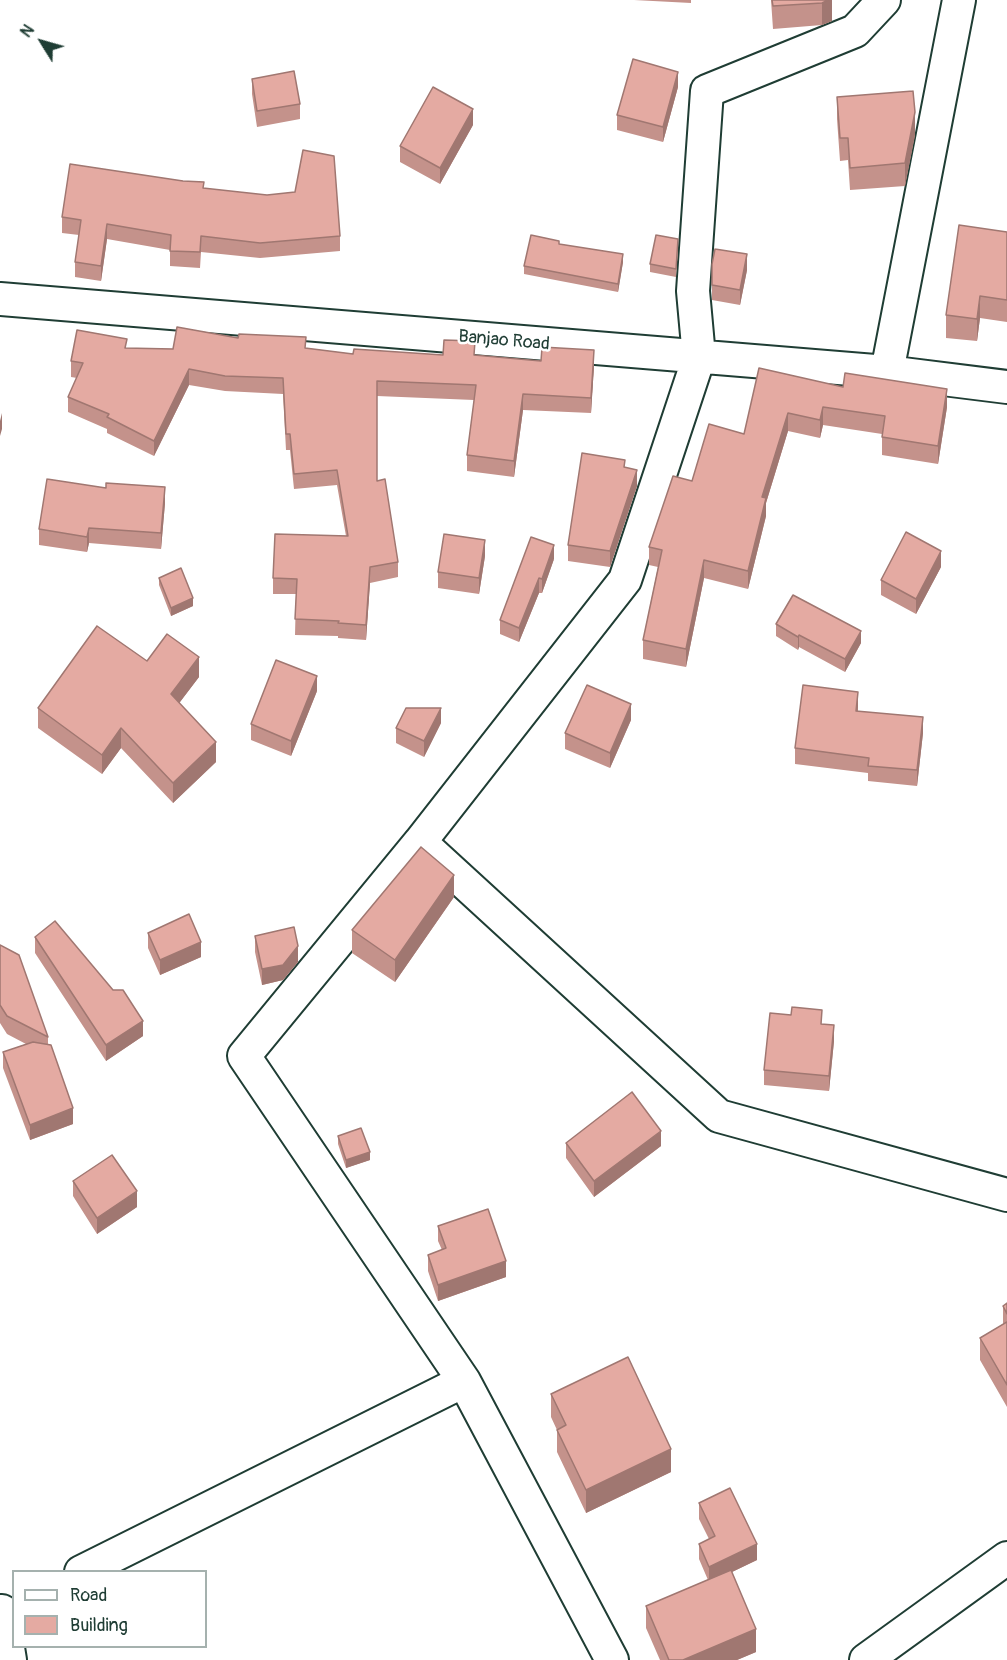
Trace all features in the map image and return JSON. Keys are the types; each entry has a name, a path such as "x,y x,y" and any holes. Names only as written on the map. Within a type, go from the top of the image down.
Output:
{"street":[{"path":"612,1660 464,1381 244,1056 420,842 625,580 699,357 693,291 708,91 855,31 884,0"},
{"path":"887,372 959,0"},
{"name":"Banjao Road","path":"0,299 887,372 1007,387"},
{"path":"420,842 719,1116 1007,1195"},
{"path":"85,1570 464,1381"},
{"path":"866,1660 1007,1558"},
{"path":"5,1609 10,1660"}],"building":[{"path":"772,0 828,0 822,3 773,6"},
{"path":"633,59 678,72 663,127 617,115"},
{"path":"294,71 300,104 257,111 252,79"},
{"path":"433,87 473,109 440,168 400,146"},
{"path":"913,91 915,112 905,163 850,168 848,138 840,138 837,97"},
{"path":"303,150 334,156 340,236 260,243 201,236 200,252 170,251 171,235 107,224 101,266 75,262 81,220 62,217 70,164 183,181 204,182 203,188 267,195 295,192"},
{"path":"959,225 1007,232 1007,300 980,296 977,319 946,315"},
{"path":"531,235 559,241 559,244 623,254 618,284 524,266"},
{"path":"656,235 678,239 676,269 650,264"},
{"path":"715,249 747,254 740,290 712,285"},
{"path":"177,327 238,338 239,334 306,337 305,348 353,354 354,349 443,355 444,340 475,341 474,355 541,361 542,347 594,350 591,398 523,394 514,461 467,455 476,385 377,381 377,481 385,479 398,562 370,567 366,625 295,619 297,579 273,578 275,534 348,536 337,470 294,474 290,434 286,434 283,378 225,376 189,369 154,441 107,417 109,414 68,397 83,363 71,361 77,330 127,339 125,348 173,349"},
{"path":"759,368 843,387 845,373 947,389 938,446 882,437 885,416 823,407 820,420 788,413 762,497 766,498 748,571 704,560 686,649 643,640 662,550 649,547 673,476 692,481 709,424 744,434"},
{"path":"582,453 625,460 624,467 637,470 610,551 568,545"},
{"path":"47,479 106,488 106,483 165,487 161,533 89,528 87,537 39,529"},
{"path":"906,532 941,551 916,599 881,580"},
{"path":"444,534 485,540 479,578 438,572"},
{"path":"531,537 554,545 542,579 539,578 519,628 500,620"},
{"path":"181,568 193,598 171,608 159,578"},
{"path":"793,595 861,631 845,659 776,624"},
{"path":"97,626 147,661 167,634 199,657 171,694 216,742 173,783 121,728 102,755 38,708"},
{"path":"276,660 317,676 291,741 251,724"},
{"path":"587,685 631,704 610,753 565,733"},
{"path":"803,685 858,692 856,711 923,717 917,770 868,766 869,758 795,748"},
{"path":"406,708 441,708 424,741 396,728"},
{"path":"421,847 454,875 395,960 352,930"},
{"path":"189,914 201,942 160,960 148,933"},
{"path":"55,921 113,990 123,990 143,1021 106,1045 35,937"},
{"path":"294,927 298,946 283,965 262,969 255,936"},
{"path":"0,945 19,955 48,1037 7,1016 0,1005"},
{"path":"792,1007 822,1010 821,1024 834,1025 829,1076 764,1070 770,1013 791,1015"},
{"path":"33,1042 51,1045 73,1108 30,1125 3,1052"},
{"path":"632,1092 661,1131 594,1181 566,1143"},
{"path":"361,1128 370,1152 346,1160 338,1136"},
{"path":"112,1155 137,1191 97,1218 73,1181"},
{"path":"488,1209 506,1261 438,1285 428,1255 446,1248 438,1226"},
{"path":"1007,1322 1007,1385 980,1338"},
{"path":"628,1357 671,1449 586,1490 557,1430 566,1425 551,1394"},
{"path":"730,1488 757,1544 709,1567 699,1544 715,1536 699,1503"},
{"path":"731,1570 756,1629 683,1660 669,1660 646,1606"}]}
